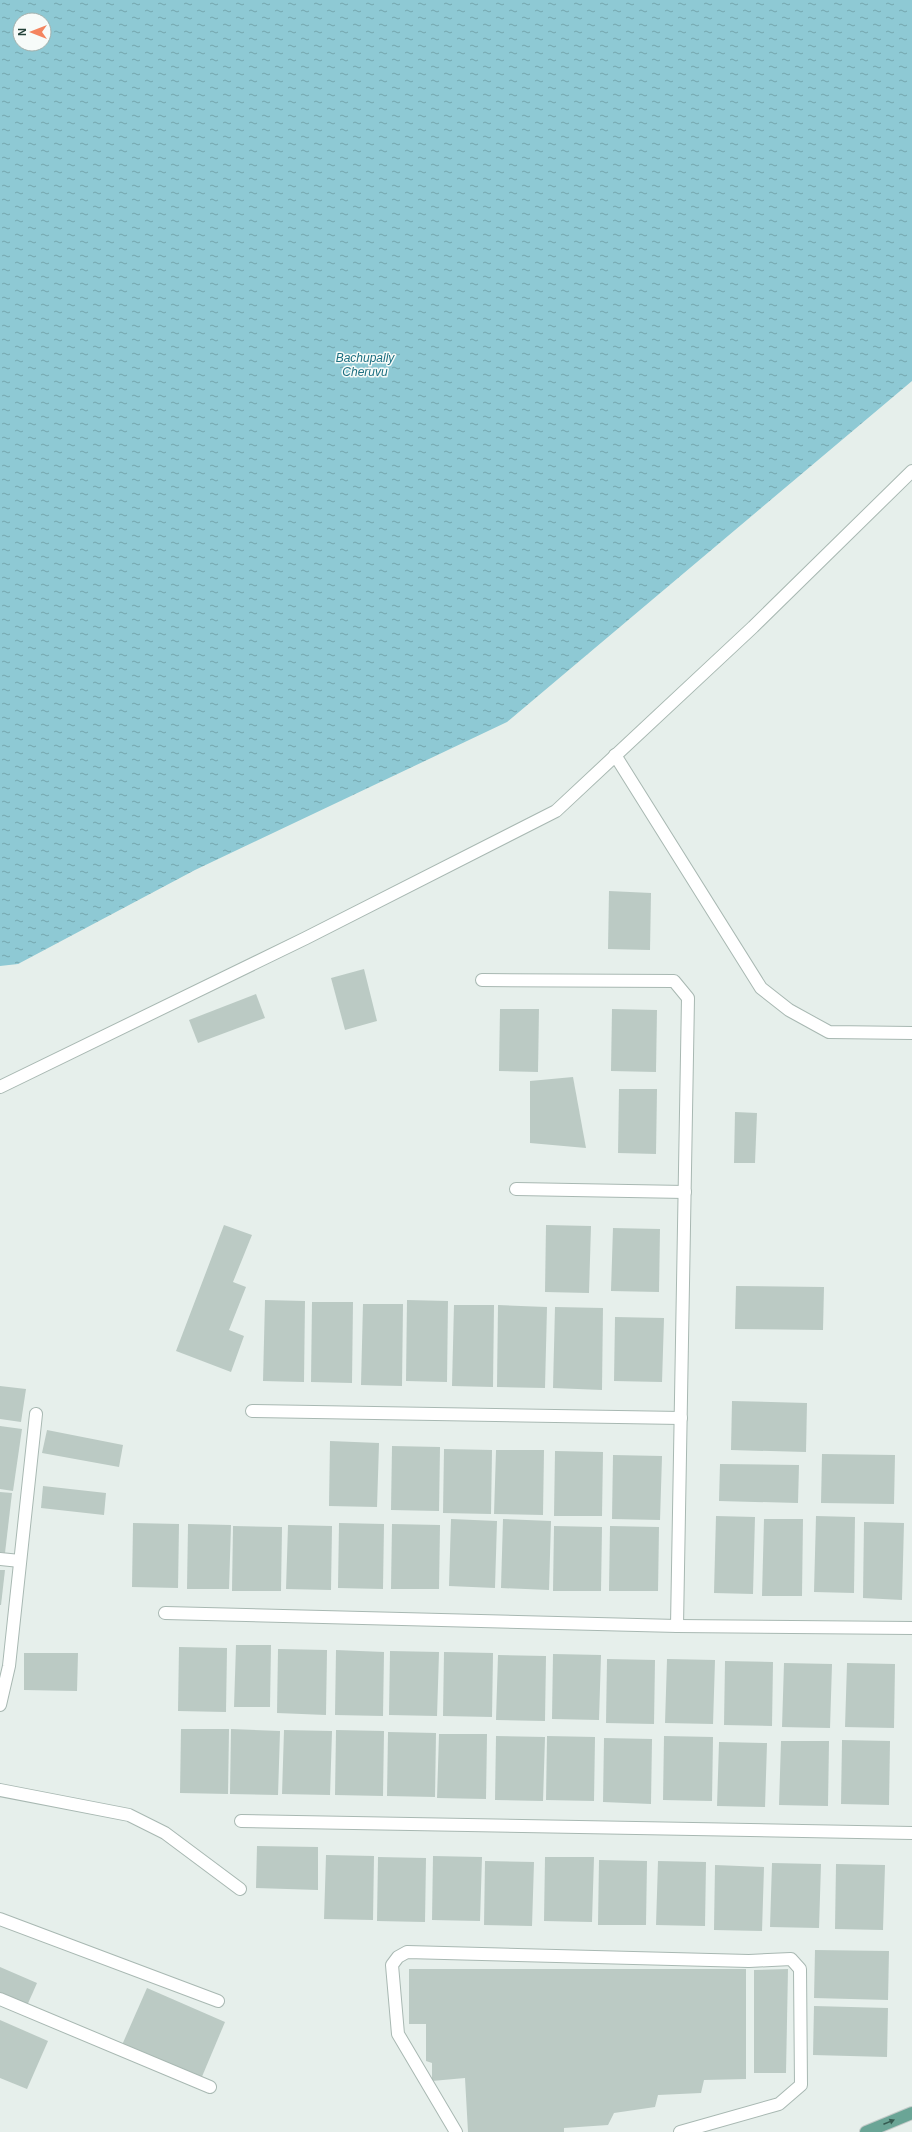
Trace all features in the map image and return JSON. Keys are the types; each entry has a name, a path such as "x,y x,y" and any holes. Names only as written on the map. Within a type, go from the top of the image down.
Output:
{"main road":[{"path":"866,2132 912,2113"}],"street":[{"path":"0,1087 306,938 556,811 753,627 912,471"},
{"path":"615,755 761,988 790,1010 829,1032 912,1033"},
{"path":"482,980 674,981 688,998 676,1626"},
{"path":"516,1189 685,1192"},
{"path":"252,1410 681,1418"},
{"path":"0,1705 4,1665 20,1561 36,1414"},
{"path":"0,1559 20,1561"},
{"path":"165,1613 676,1626 912,1628"},
{"path":"0,1790 129,1815 165,1833 240,1889"},
{"path":"241,1821 912,1833"},
{"path":"0,1919 218,2002"},
{"path":"456,2132 398,2034 392,1965 398,1957 407,1952 749,1961 791,1959 800,1969 801,2085 779,2104 680,2132"},
{"path":"0,1999 210,2087"}],"water":[{"name":"Bachupally Cheruvu","path":"0,0 912,0 912,381 507,722 195,870 18,964 0,966"}],"building":[{"path":"609,891 651,893 650,950 608,949"},
{"path":"364,969 377,1021 345,1030 331,978"},
{"path":"256,994 265,1018 198,1043 189,1020"},
{"path":"500,1009 539,1009 538,1072 499,1071"},
{"path":"612,1009 657,1010 656,1072 611,1071"},
{"path":"573,1077 586,1148 530,1143 530,1081"},
{"path":"619,1089 657,1089 656,1154 618,1153"},
{"path":"735,1112 757,1113 755,1163 734,1163"},
{"path":"224,1225 252,1235 233,1282 246,1287 229,1330 244,1336 231,1372 176,1351"},
{"path":"546,1225 591,1226 589,1293 545,1292"},
{"path":"613,1228 660,1229 659,1292 611,1291"},
{"path":"736,1286 824,1287 823,1330 735,1329"},
{"path":"265,1300 305,1301 304,1382 263,1381"},
{"path":"407,1300 448,1301 447,1382 406,1381"},
{"path":"312,1302 353,1302 352,1383 311,1382"},
{"path":"363,1304 403,1304 402,1386 361,1385"},
{"path":"454,1305 494,1305 493,1387 452,1386"},
{"path":"498,1305 547,1307 545,1388 497,1387"},
{"path":"555,1307 603,1308 602,1390 553,1388"},
{"path":"615,1317 664,1318 662,1382 614,1381"},
{"path":"0,1386 26,1389 21,1422 0,1419"},
{"path":"732,1401 807,1403 806,1452 731,1450"},
{"path":"0,1426 22,1429 13,1491 0,1489"},
{"path":"47,1430 123,1445 119,1467 42,1453"},
{"path":"330,1441 379,1443 377,1507 329,1506"},
{"path":"392,1446 440,1447 439,1511 391,1510"},
{"path":"444,1449 492,1450 491,1514 443,1513"},
{"path":"496,1450 544,1450 543,1515 494,1514"},
{"path":"555,1451 603,1452 602,1516 554,1516"},
{"path":"822,1454 895,1455 894,1504 821,1503"},
{"path":"613,1455 662,1456 660,1520 612,1519"},
{"path":"720,1464 799,1465 798,1503 719,1501"},
{"path":"43,1486 106,1493 104,1515 41,1508"},
{"path":"0,1492 12,1493 5,1553 0,1552"},
{"path":"716,1516 755,1517 753,1594 714,1593"},
{"path":"816,1516 855,1517 854,1593 814,1592"},
{"path":"451,1519 497,1521 495,1588 449,1586"},
{"path":"503,1519 551,1521 549,1590 501,1588"},
{"path":"764,1519 803,1519 802,1596 762,1596"},
{"path":"864,1522 904,1523 902,1600 863,1598"},
{"path":"133,1523 179,1524 178,1588 132,1587"},
{"path":"339,1523 384,1524 383,1589 338,1588"},
{"path":"188,1524 231,1525 229,1589 187,1589"},
{"path":"392,1524 440,1525 439,1589 391,1589"},
{"path":"288,1525 332,1526 331,1590 286,1589"},
{"path":"233,1526 282,1527 281,1591 232,1591"},
{"path":"554,1526 602,1527 601,1591 553,1591"},
{"path":"610,1526 659,1527 658,1591 609,1591"},
{"path":"0,1570 5,1570 1,1605 0,1605"},
{"path":"236,1645 271,1645 270,1707 234,1707"},
{"path":"179,1647 227,1648 226,1712 178,1711"},
{"path":"278,1649 327,1650 326,1715 277,1713"},
{"path":"336,1650 384,1652 383,1716 335,1715"},
{"path":"390,1651 439,1652 437,1716 389,1715"},
{"path":"444,1652 493,1653 492,1717 443,1716"},
{"path":"24,1653 78,1653 77,1691 24,1690"},
{"path":"553,1654 601,1655 599,1720 552,1719"},
{"path":"498,1655 546,1656 545,1721 496,1720"},
{"path":"607,1659 655,1660 654,1724 606,1723"},
{"path":"667,1659 715,1660 713,1724 665,1723"},
{"path":"725,1661 773,1662 772,1726 724,1725"},
{"path":"784,1663 832,1664 830,1728 782,1727"},
{"path":"847,1663 895,1664 894,1728 845,1727"},
{"path":"181,1729 229,1729 228,1794 180,1793"},
{"path":"231,1729 280,1731 278,1795 230,1794"},
{"path":"284,1730 332,1731 330,1795 282,1794"},
{"path":"336,1730 384,1731 383,1796 335,1795"},
{"path":"388,1732 436,1733 435,1797 387,1796"},
{"path":"439,1734 487,1734 486,1799 437,1798"},
{"path":"496,1736 545,1737 543,1801 495,1800"},
{"path":"547,1736 595,1737 594,1801 546,1800"},
{"path":"664,1736 713,1737 712,1801 663,1800"},
{"path":"604,1738 652,1739 651,1804 603,1802"},
{"path":"842,1740 890,1741 889,1805 841,1804"},
{"path":"781,1741 829,1741 828,1806 779,1805"},
{"path":"719,1742 767,1743 765,1807 717,1806"},
{"path":"257,1846 318,1847 318,1890 256,1888"},
{"path":"326,1855 374,1856 373,1920 324,1919"},
{"path":"433,1856 482,1857 480,1921 432,1920"},
{"path":"378,1857 426,1858 425,1922 377,1921"},
{"path":"545,1857 594,1857 592,1922 544,1921"},
{"path":"599,1860 647,1861 646,1925 598,1925"},
{"path":"485,1861 534,1862 532,1926 484,1925"},
{"path":"658,1861 706,1862 705,1926 656,1925"},
{"path":"772,1863 821,1864 819,1928 770,1927"},
{"path":"836,1864 885,1865 883,1930 835,1929"},
{"path":"715,1865 764,1867 762,1931 714,1930"},
{"path":"815,1950 889,1951 888,2000 814,1998"},
{"path":"0,1967 37,1983 26,2008 0,1997"},
{"path":"409,1969 746,1969 746,2079 704,2080 701,2093 658,2095 655,2107 614,2113 608,2125 564,2128 564,2132 468,2132 465,2078 432,2081 432,2063 426,2061 426,2024 409,2024"},
{"path":"788,1969 786,2073 754,2073 754,1970"},
{"path":"147,1988 225,2022 201,2079 122,2045"},
{"path":"814,2006 888,2008 887,2057 813,2055"},
{"path":"0,2020 48,2041 27,2089 0,2078"}]}
